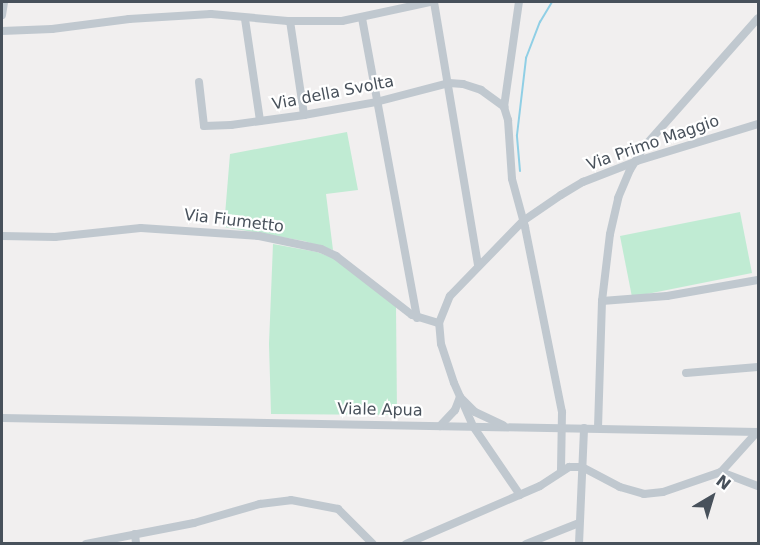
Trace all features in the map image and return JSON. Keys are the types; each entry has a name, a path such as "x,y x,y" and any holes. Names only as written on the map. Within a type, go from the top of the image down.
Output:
{"street":[{"path":"2,15 4,2"},
{"path":"2,31 52,30 174,15 211,14 245,19 290,21 362,18 432,2 449,83 478,266"},
{"path":"519,2 504,107 508,120 513,179 564,428 561,471"},
{"path":"362,18 417,318"},
{"path":"598,428 602,301 614,212 628,174 644,147 759,18"},
{"path":"245,19 260,121"},
{"path":"290,21 304,115"},
{"name":"Via della Svolta","path":"199,82 204,126 304,115 376,102 449,83 463,84 481,90 504,107"},
{"name":"Via Primo Maggio","path":"439,323 450,296 523,221 584,182 637,160 759,124"},
{"name":"Via Fiumetto","path":"2,236 55,237 141,228 259,236 321,249 336,256 417,318 439,323"},
{"path":"602,301 667,296 759,280"},
{"path":"439,323 441,344 473,426 520,495"},
{"path":"686,373 759,367"},
{"path":"440,426 455,410 460,397"},
{"path":"460,397 475,412 509,427"},
{"name":"Viale Apua","path":"2,418 758,432"},
{"path":"579,543 584,428"},
{"path":"406,543 540,486 569,467 582,466 620,487 644,494 663,492 721,472 758,432"},
{"path":"721,472 759,486"},
{"path":"86,543 136,539 260,504 291,500 338,508 374,543"},
{"path":"526,543 579,523"}],"green space":[{"path":"347,132 358,190 326,194 333,250 304,241 224,227 230,154"},
{"path":"740,212 752,273 632,297 620,236"},
{"path":"273,244 317,252 333,258 396,306 397,415 271,414 269,344"}],"waterway":[{"path":"520,171 517,135 526,58 540,22 552,2"}]}
